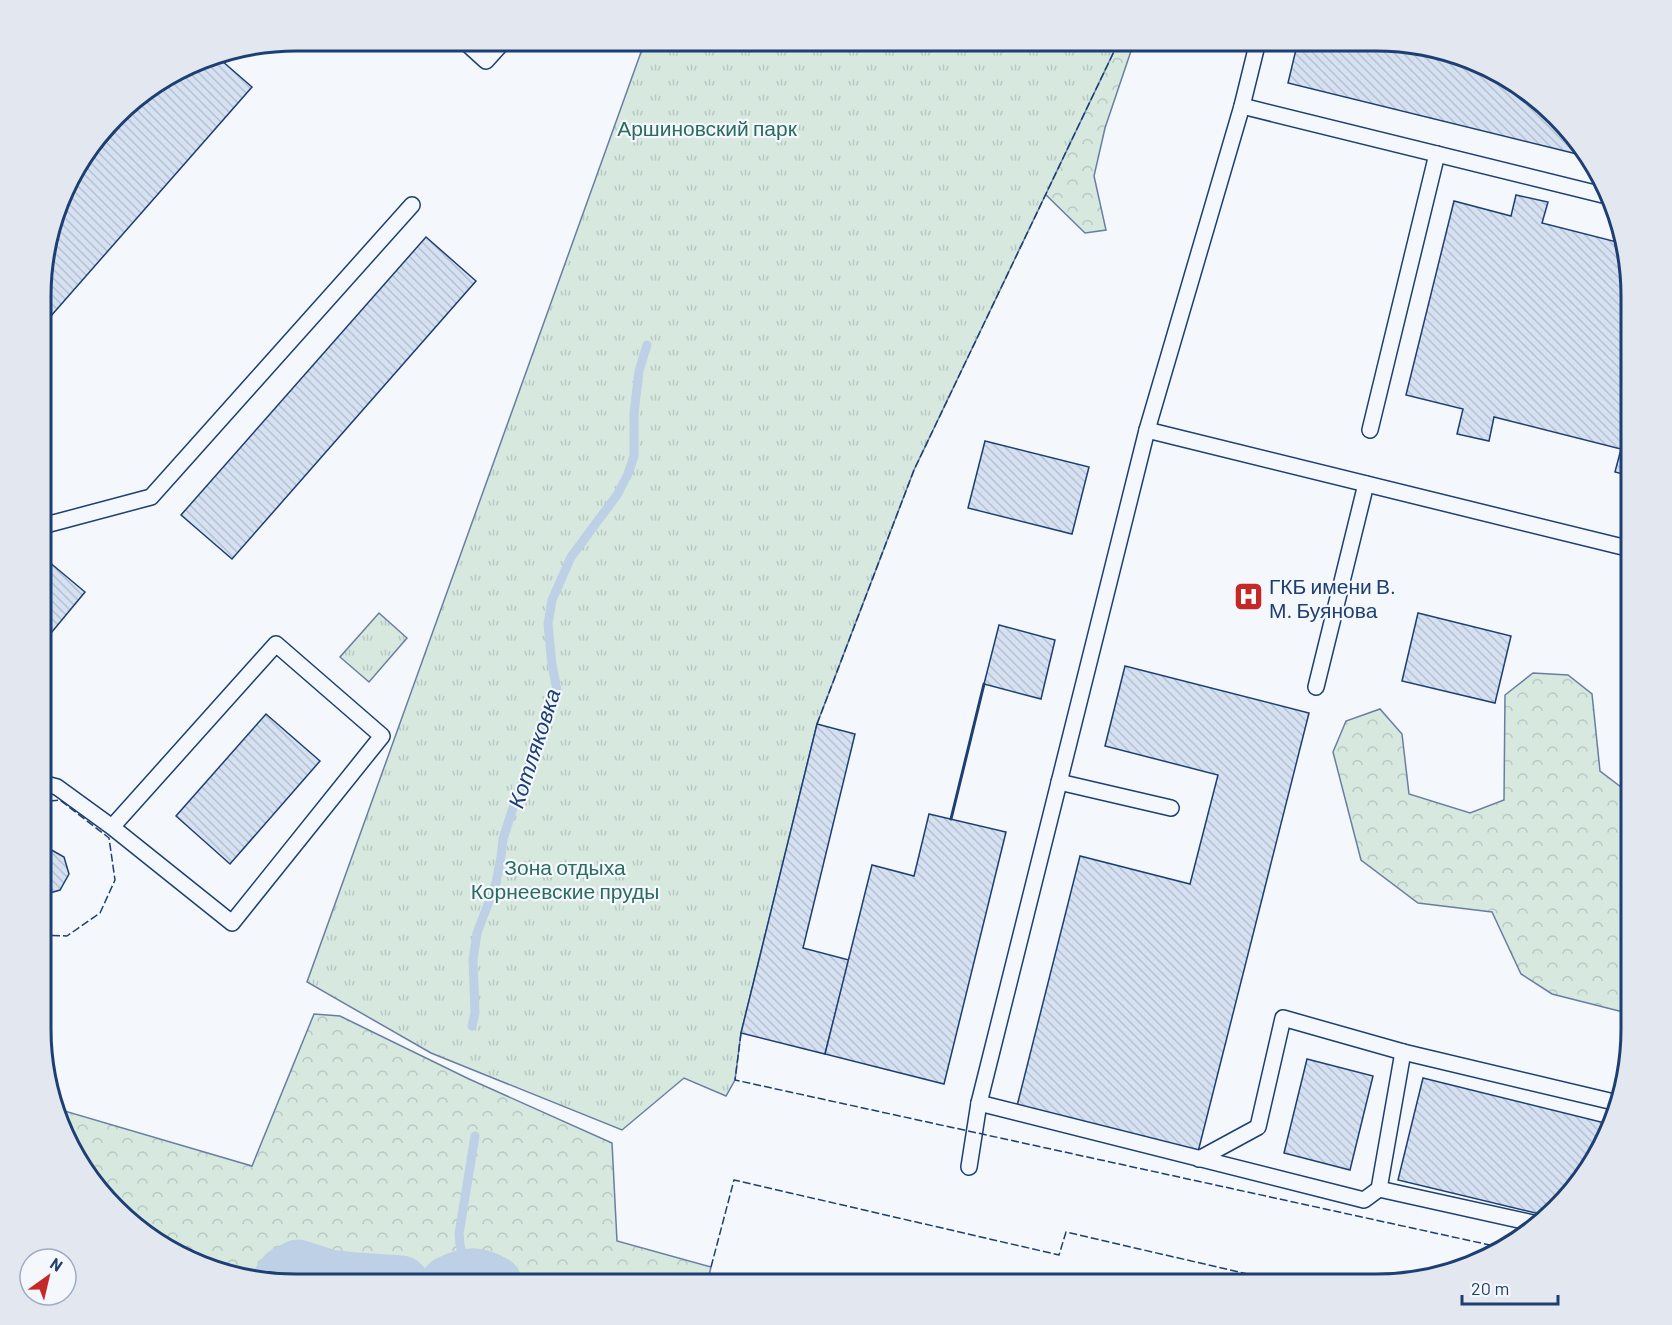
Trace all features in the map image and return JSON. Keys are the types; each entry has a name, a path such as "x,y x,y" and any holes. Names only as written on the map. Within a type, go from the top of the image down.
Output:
{"lane":[{"path":"475,51 486,61 495,51"},
{"path":"969,1167 979,1103 1147,430 1242,106 1256,51"},
{"path":"1242,106 1599,194"},
{"path":"1370,430 1437,154"},
{"path":"51,524 151,497 412,205"},
{"path":"1147,430 1621,547"},
{"path":"1316,687 1366,484"},
{"path":"51,785 57,787 112,827 232,923 382,736 276,644 112,827"},
{"path":"1059,782 1171,808"},
{"path":"1199,1159 1258,1127 1283,1018 1403,1052 1610,1101"},
{"path":"979,1103 1364,1200 1379,1189 1403,1052"},
{"path":"1379,1189 1527,1222"}],"green space":[{"name":"Зона отдыха Корнеевские пруды","path":"641,51 1114,51 914,470 817,724 741,1033 735,1080 726,1096 684,1078 622,1130 431,1053 307,982"},
{"path":"1087,51 1131,51 1105,128 1094,176 1106,230 1085,233 1040,189"},
{"path":"379,613 407,638 369,682 340,657"},
{"path":"1533,673 1568,675 1592,694 1600,771 1621,787 1621,1011 1552,994 1521,974 1492,912 1418,903 1361,860 1333,752 1346,721 1380,709 1402,734 1409,794 1470,813 1504,800 1505,695"},
{"path":"314,1014 340,1016 469,1079 612,1143 617,1241 711,1267 709,1274 296,1274 264,1272 232,1266 187,1249 160,1233 134,1213 112,1191 92,1165 76,1138 65,1111 252,1166"}],"building":[{"path":"1296,51 1376,51 1408,53 1440,59 1485,76 1512,92 1538,112 1575,154 1288,83"},
{"path":"223,62 252,87 51,316 53,264 59,232 76,187 104,145 134,112 160,92 187,76 217,64"},
{"path":"1516,195 1548,202 1542,223 1615,241 1621,296 1621,449 1494,417 1489,441 1457,434 1463,409 1406,395 1454,201 1511,216"},
{"path":"426,237 476,281 232,559 181,515"},
{"path":"985,441 1089,467 1072,534 968,508"},
{"path":"1621,449 1621,474 1615,472"},
{"path":"51,564 85,592 51,633"},
{"path":"1418,613 1511,636 1495,703 1402,681"},
{"path":"999,625 1055,640 1041,699 984,684"},
{"path":"1125,666 1309,713 1198,1152 1017,1106 1080,856 1190,884 1218,775 1105,746"},
{"path":"266,714 320,761 230,864 176,816"},
{"path":"817,724 855,734 803,948 849,960 825,1054 741,1033"},
{"path":"929,814 1006,832 944,1084 825,1054 872,865 914,876"},
{"path":"51,850 64,857 69,874 60,890 51,893"},
{"path":"1307,1059 1373,1076 1350,1170 1284,1153"},
{"path":"1423,1078 1602,1122 1580,1165 1560,1191 1537,1213 1398,1180"}],"waterway":[{"name":"Котляковка","path":"472,1026 475,1013 473,960 477,933 496,883 503,839 513,808 557,690 548,624 552,600 571,557 617,495 628,474 634,456 634,413 639,371 647,345"},
{"name":"Котляковка","path":"463,1274 466,1262 460,1247 459,1234 475,1136"},
{"path":"288,1273 298,1268 317,1274"}],"fence":[{"path":"817,724 914,470 1114,51"},
{"path":"51,801 60,800 109,838 115,880 100,913 67,936 51,935"},
{"path":"741,1033 735,1080 1491,1245"},
{"path":"711,1267 734,1180 1059,1255 1066,1232 1247,1274"}],"wall":[{"path":"951,819 984,684"}],"place":[{"name":"ГКБ имени В. М. Буянова","path":"1248,597"}],"park label":[{"name":"Аршиновский парк","path":"707,127"}]}
